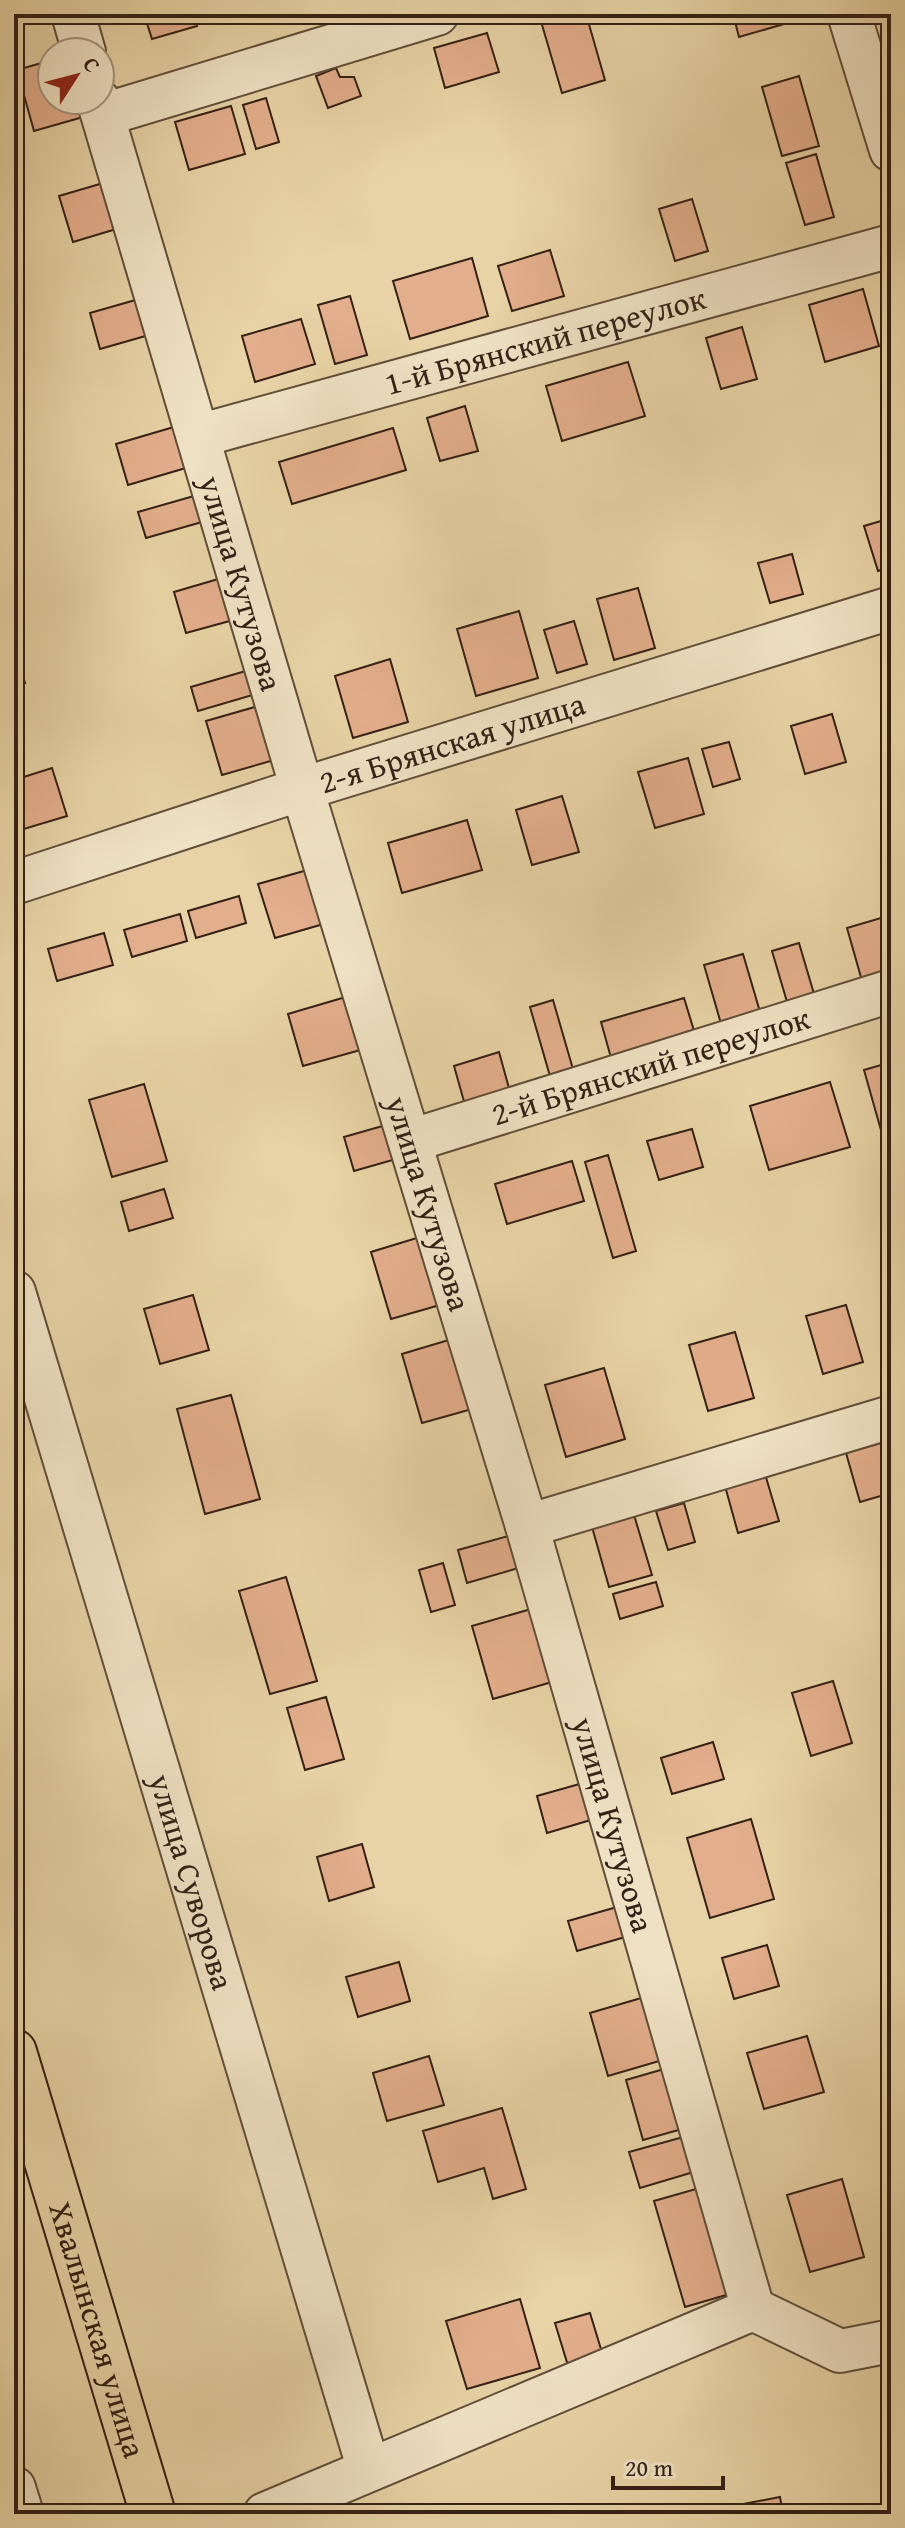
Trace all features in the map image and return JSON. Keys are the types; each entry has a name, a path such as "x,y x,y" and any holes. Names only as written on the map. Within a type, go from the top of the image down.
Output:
{"main road":[{"name":"Хвалынская улица","path":"14,2052 153,2514"}],"street":[{"path":"73,14 79,36"},
{"path":"116,103 437,14"},
{"path":"849,14 891,150"},
{"name":"улица Кутузова","path":"103,116 302,789 527,1526 753,2309"},
{"name":"1-й Брянский переулок","path":"198,436 891,246"},
{"name":"2-я Брянская улица","path":"14,883 302,789 891,608"},
{"name":"2-й Брянский переулок","path":"410,1141 891,991"},
{"name":"улица Суворова","path":"14,1292 369,2470"},
{"path":"527,1526 891,1417"},
{"path":"265,2514 753,2309 840,2351 891,2341"},
{"path":"14,2488 22,2514"}],"building":[{"path":"144,14 193,14 197,26 152,39"},
{"path":"554,14 586,14 605,80 562,93 540,18"},
{"path":"733,14 781,14 784,24 739,37"},
{"path":"487,33 499,72 445,88 434,48"},
{"path":"36,65 36,116 86,116 34,131 17,70"},
{"path":"336,68 340,77 354,77 361,96 328,108 316,76"},
{"path":"799,76 819,146 782,156 762,87"},
{"path":"266,98 279,142 256,149 243,105"},
{"path":"231,106 245,154 189,170 175,122"},
{"path":"816,154 834,217 805,225 786,163"},
{"path":"110,181 123,227 73,242 59,196"},
{"path":"692,199 708,251 675,261 659,209"},
{"path":"550,250 564,296 512,311 498,266"},
{"path":"472,258 488,316 410,339 393,281"},
{"path":"863,289 879,346 825,362 809,305"},
{"path":"350,296 367,355 335,364 318,305"},
{"path":"146,297 156,333 100,349 90,313"},
{"path":"301,319 315,364 255,382 242,336"},
{"path":"742,327 757,379 721,389 706,338"},
{"path":"628,362 645,416 562,441 546,386"},
{"path":"465,406 478,451 440,461 427,418"},
{"path":"184,424 196,465 128,485 116,444"},
{"path":"393,428 406,470 292,504 279,462"},
{"path":"201,494 209,520 146,538 138,512"},
{"path":"891,518 891,567 878,571 864,526"},
{"path":"792,554 803,594 770,603 758,563"},
{"path":"225,577 237,619 186,633 174,592"},
{"path":"638,588 655,648 614,660 597,599"},
{"path":"519,611 538,678 476,696 457,629"},
{"path":"574,621 587,664 557,673 544,630"},
{"path":"14,643 25,683 14,686"},
{"path":"390,659 408,722 353,738 335,676"},
{"path":"249,670 256,694 198,711 191,687"},
{"path":"265,704 281,758 222,775 206,721"},
{"path":"832,714 846,762 805,774 791,726"},
{"path":"729,742 740,779 713,787 702,749"},
{"path":"688,758 704,814 655,828 638,772"},
{"path":"52,768 67,816 14,832 14,780"},
{"path":"562,796 579,852 532,865 516,810"},
{"path":"467,820 482,870 402,893 388,843"},
{"path":"318,867 334,921 275,938 258,884"},
{"path":"239,896 246,923 196,938 188,911"},
{"path":"180,914 187,941 132,957 124,930"},
{"path":"891,915 891,988 866,995 847,928"},
{"path":"104,933 113,965 57,981 48,949"},
{"path":"799,943 817,1004 790,1012 772,951"},
{"path":"743,954 763,1022 724,1034 704,965"},
{"path":"349,996 364,1049 303,1066 288,1014"},
{"path":"684,998 699,1047 615,1072 601,1022"},
{"path":"553,1000 577,1083 554,1090 530,1007"},
{"path":"499,1052 512,1099 467,1112 454,1066"},
{"path":"891,1062 891,1146 886,1148 864,1070"},
{"path":"830,1082 850,1147 769,1170 750,1106"},
{"path":"144,1084 167,1161 112,1177 89,1100"},
{"path":"386,1125 396,1159 354,1171 344,1137"},
{"path":"692,1129 703,1167 659,1180 647,1141"},
{"path":"608,1155 636,1251 613,1258 585,1162"},
{"path":"572,1161 584,1201 507,1224 495,1184"},
{"path":"164,1189 173,1218 129,1231 121,1202"},
{"path":"420,1237 440,1305 391,1319 371,1252"},
{"path":"193,1295 209,1350 160,1364 144,1309"},
{"path":"846,1305 863,1362 823,1374 806,1316"},
{"path":"735,1332 754,1398 708,1411 689,1345"},
{"path":"452,1339 472,1409 422,1423 402,1354"},
{"path":"604,1368 625,1439 566,1457 545,1385"},
{"path":"231,1395 260,1499 205,1514 177,1409"},
{"path":"891,1440 891,1493 860,1502 846,1453"},
{"path":"765,1474 779,1521 738,1533 725,1486"},
{"path":"684,1503 695,1542 668,1550 656,1511"},
{"path":"634,1515 652,1575 609,1587 592,1527"},
{"path":"512,1535 522,1567 467,1583 458,1550"},
{"path":"443,1563 455,1605 431,1612 419,1570"},
{"path":"286,1577 317,1681 270,1694 239,1591"},
{"path":"656,1582 663,1606 620,1619 613,1594"},
{"path":"531,1609 552,1682 493,1699 472,1626"},
{"path":"833,1681 852,1743 811,1756 792,1693"},
{"path":"326,1697 344,1759 305,1770 287,1708"},
{"path":"713,1742 724,1779 672,1794 661,1758"},
{"path":"583,1783 594,1819 547,1833 537,1796"},
{"path":"751,1819 774,1899 710,1918 687,1838"},
{"path":"362,1844 374,1887 329,1901 317,1857"},
{"path":"624,1905 632,1935 577,1951 568,1921"},
{"path":"767,1945 779,1986 734,1999 722,1958"},
{"path":"399,1962 410,2001 358,2017 346,1977"},
{"path":"648,1996 666,2059 608,2076 590,2013"},
{"path":"807,2036 824,2092 764,2109 747,2053"},
{"path":"429,2056 444,2105 387,2121 373,2073"},
{"path":"664,2069 682,2129 643,2140 626,2080"},
{"path":"502,2108 526,2189 493,2199 484,2168 438,2182 423,2131"},
{"path":"687,2136 697,2171 640,2188 629,2152"},
{"path":"842,2179 864,2257 810,2272 787,2195"},
{"path":"703,2187 733,2293 685,2307 654,2201"},
{"path":"520,2299 540,2368 467,2389 446,2321"},
{"path":"590,2313 604,2359 569,2369 555,2323"},
{"path":"780,2497 783,2514 691,2514"}]}
